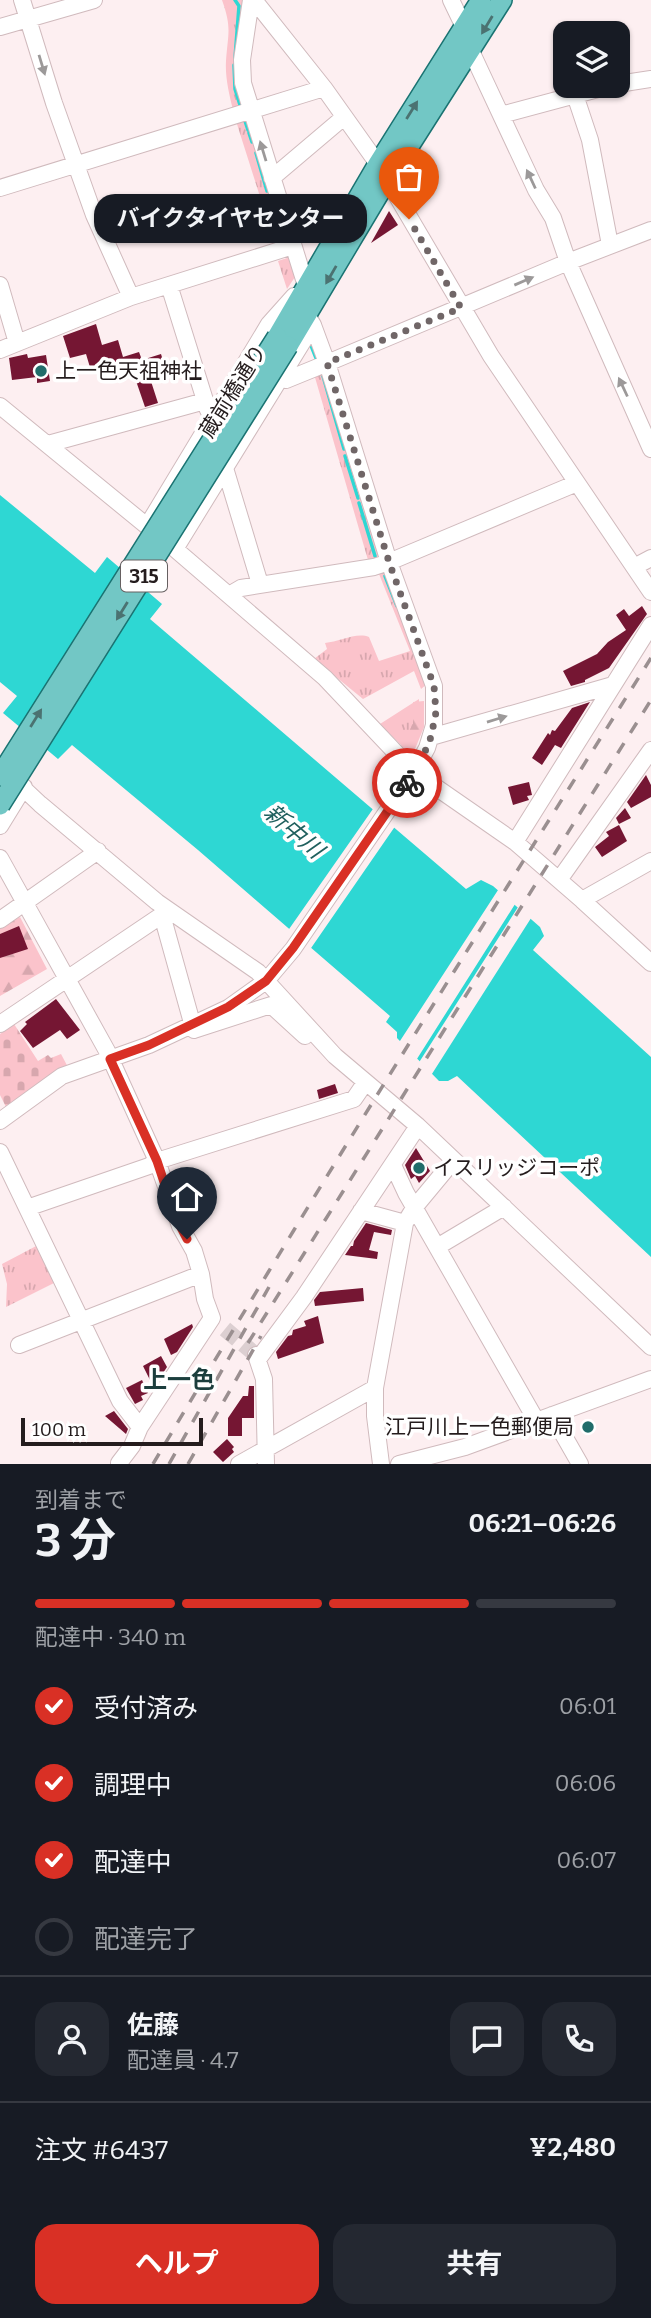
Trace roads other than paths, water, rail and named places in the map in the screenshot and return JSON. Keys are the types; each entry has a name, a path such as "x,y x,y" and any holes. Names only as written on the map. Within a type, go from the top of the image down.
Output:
{"main road":[{"name":"蔵前橋通り","path":"0,805 282,341 304,288 378,164 481,0"},
{"name":"蔵前橋通り","path":"0,776 282,341 310,320 387,182 502,0"}],"street":[{"path":"22,0 94,215 131,298"},
{"path":"0,27 94,0"},
{"path":"253,0 324,88 378,164 461,308 651,592"},
{"path":"147,526 270,324 304,288 241,71 253,0"},
{"path":"451,0 464,27"},
{"path":"471,51 552,218 568,262 651,449"},
{"path":"630,82 651,79"},
{"path":"0,188 324,88"},
{"path":"501,115 564,98"},
{"path":"576,98 590,140 610,245"},
{"path":"272,178 344,117"},
{"path":"282,379 286,380 651,230"},
{"path":"0,350 131,298 291,246"},
{"path":"0,285 17,343"},
{"path":"169,285 212,421"},
{"path":"0,1121 61,1076 149,1045 240,1001 272,976 405,786 431,737 436,712 434,686 389,562 327,363 310,320"},
{"path":"175,549 282,379 310,320"},
{"path":"48,444 205,401"},
{"path":"0,406 175,549 324,678 414,772 515,842 651,963"},
{"path":"225,468 260,584"},
{"path":"229,595 241,588 260,584 370,568 389,562 577,483"},
{"path":"634,566 651,558"},
{"path":"515,842 651,625"},
{"path":"431,737 613,685"},
{"path":"559,880 651,750"},
{"path":"0,767 40,804 98,850 165,913 258,972 272,976 335,1056"},
{"path":"0,826 24,787"},
{"path":"0,920 98,850"},
{"path":"0,858 110,1059 157,1161 176,1218 194,1251 205,1299 219,1324 140,1427 132,1446 119,1463"},
{"path":"582,900 651,861"},
{"path":"0,1024 165,913"},
{"path":"165,913 194,1030 271,1005 418,1126 651,1348"},
{"path":"27,1208 157,1161 354,1099 365,1083"},
{"path":"265,1457 264,1380 257,1356 304,1297 418,1126"},
{"path":"0,1152 120,1401 140,1427"},
{"path":"381,1464 375,1416 375,1388 405,1223 453,1161"},
{"path":"393,1165 414,1208 536,1420"},
{"path":"437,1247 504,1207"},
{"path":"361,1211 405,1223"},
{"path":"19,1345 201,1274"},
{"path":"407,1463 465,1447 651,1379"},
{"path":"239,1464 265,1457 375,1388"},
{"path":"552,1415 580,1464"}],"water":[{"name":"新中川","path":"0,495 95,573 107,557 162,604 150,619 466,889 481,880 493,886 540,927 544,936 533,950 651,1057 651,1257 457,1076 448,1081 439,1081 397,1038 397,1032 386,1022 390,1016 198,850 72,745 58,759 3,713 17,696 0,682"}],"waterway":[{"path":"235,0 239,6 235,58"},
{"path":"234,65 235,89 240,105"},
{"path":"245,121 248,130"},
{"path":"249,133 252,142"},
{"path":"256,153 267,191"},
{"path":"270,200 282,239"},
{"path":"310,343 316,358"},
{"path":"323,376 344,449"},
{"path":"345,456 358,498"},
{"path":"359,503 375,556"},
{"path":"385,576 397,606"}],"tunnel":[{"path":"225,1329 256,1355"}],"railway":[{"path":"153,1464 337,1160 651,658"},
{"path":"248,1343 651,700"},
{"path":"169,1464 269,1287"},
{"path":"188,1464 261,1336"}],"place":[{"name":"バイクタイヤセンター","path":"409,219"},
{"name":"上一色天祖神社","path":"41,371"},
{"name":"イスリッジコーポ","path":"419,1168"},
{"name":"江戸川上一色郵便局","path":"588,1427"}],"district":[{"name":"上一色","path":"179,1380"}]}
